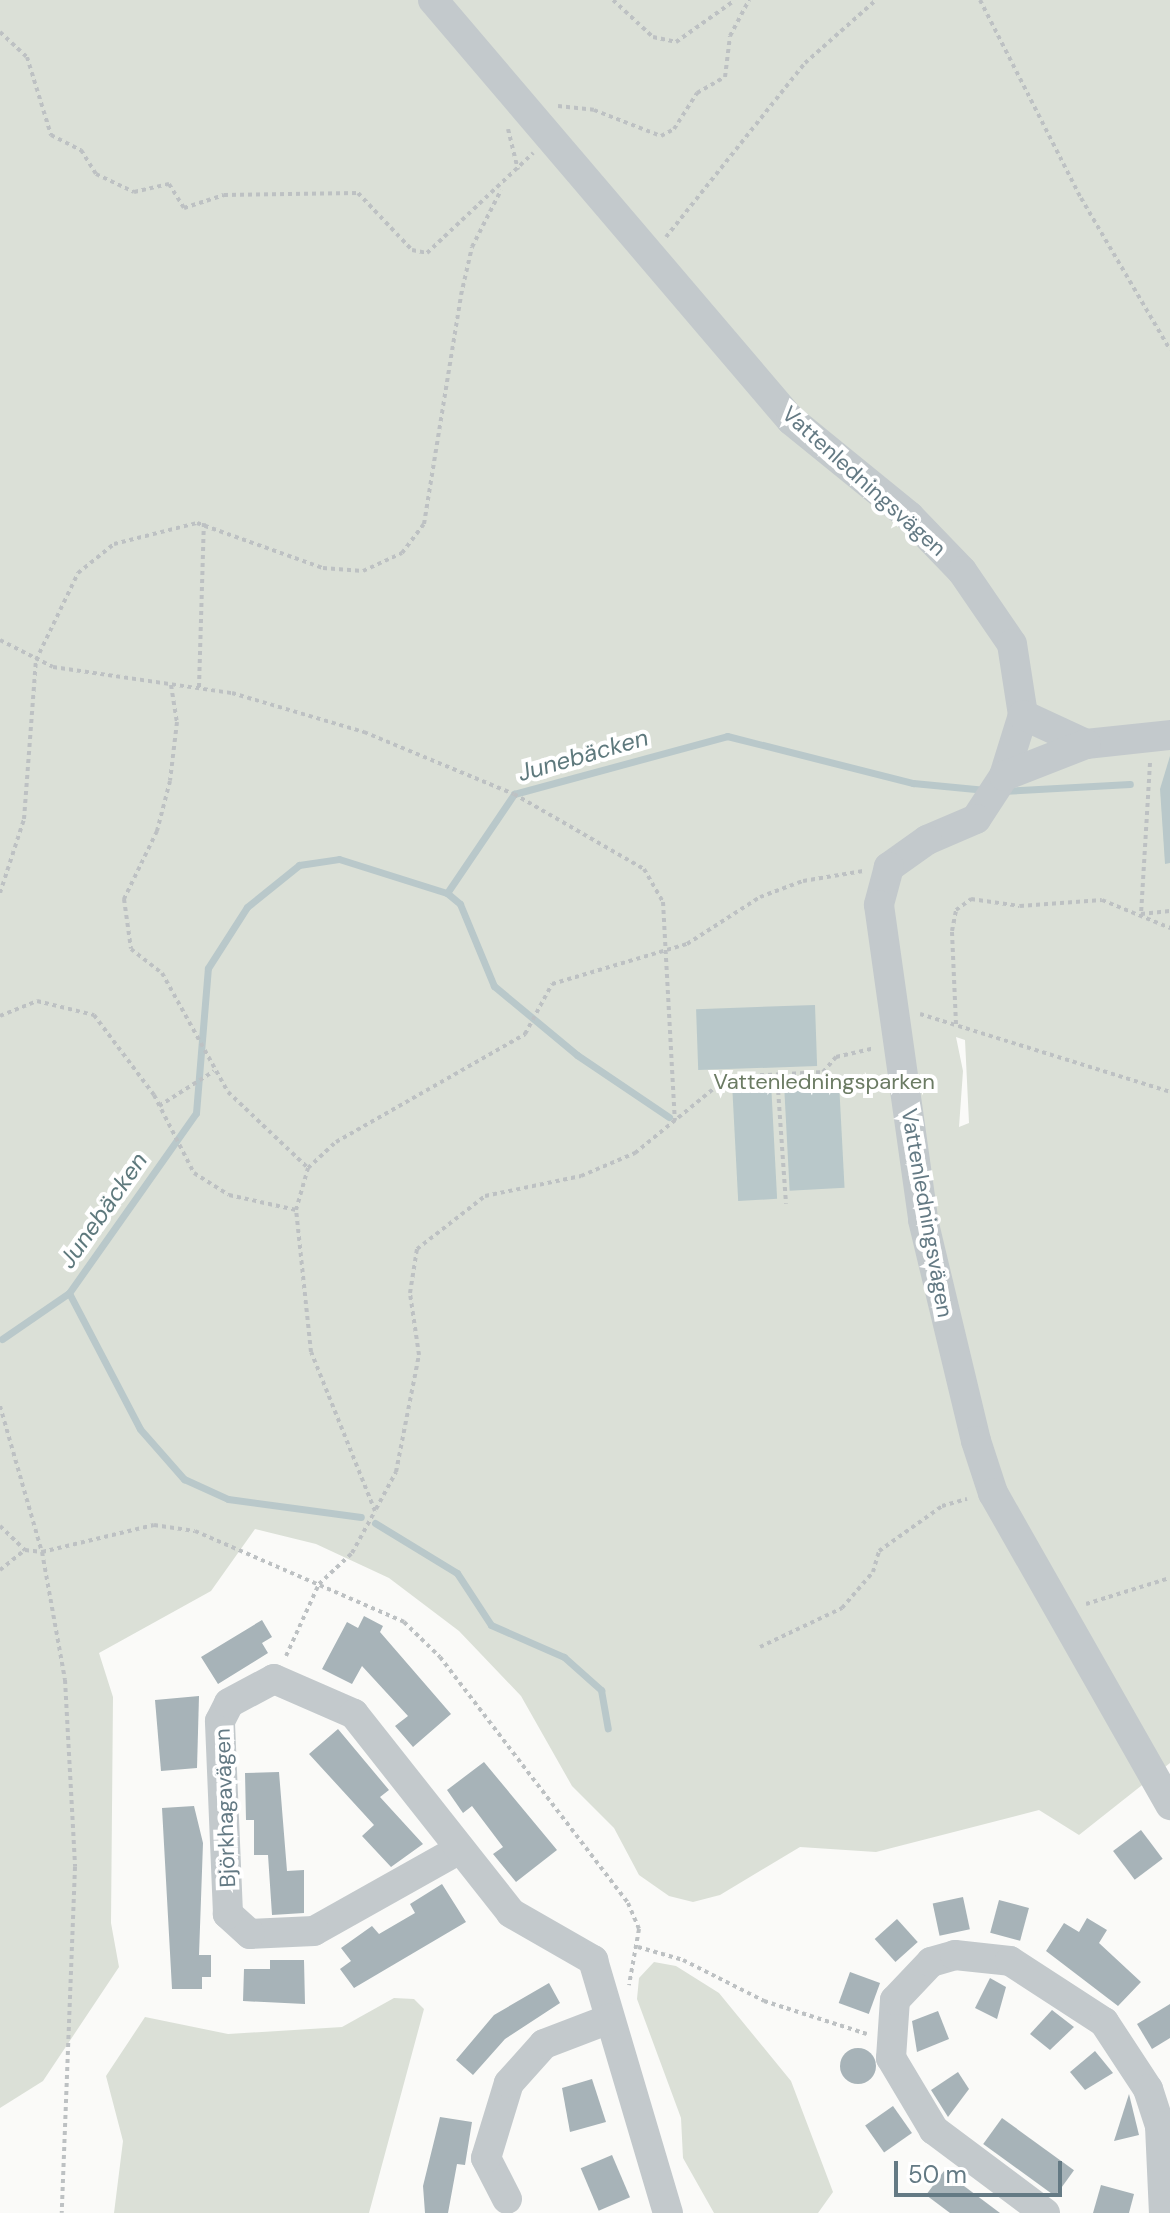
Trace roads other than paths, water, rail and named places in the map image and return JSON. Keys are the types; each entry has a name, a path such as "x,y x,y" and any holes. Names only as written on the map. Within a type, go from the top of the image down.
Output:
{"street":[{"name":"Vattenledningsvägen","path":"433,0 653,253 791,420 909,516 962,571 1012,644 1023,715 1004,776 985,809 889,867 879,905 899,1010 923,1220 993,1493 1170,1805"},
{"path":"1023,715 1086,744"},
{"path":"1004,776 1086,744 1163,744"},
{"name":"Björkhagavägen","path":"274,1679 354,1714 460,1849 314,1931 250,1934 228,1914 220,1721 229,1703 274,1679"},
{"path":"460,1849 511,1913 593,1960 668,2213"},
{"path":"1045,2213 934,2130 911,2101 890,2042 895,2000 931,1962 983,1956 1046,1978 1104,2022 1148,2089 1166,2165 1164,2213"},
{"path":"507,2199 486,2158 509,2083 544,2044 609,2019"}],"waterway":[{"name":"Junebäcken","path":"2,1339 69,1293 196,1113 208,968 247,907 299,865 339,859 447,893 514,794 727,736 913,783 986,790"},
{"name":"Junebäcken","path":"1002,791 1130,784"},
{"path":"447,893 460,904 494,986 577,1055 669,1117"},
{"path":"69,1293 140,1429 184,1479 228,1499 361,1517"},
{"path":"375,1523 457,1573 491,1625 564,1657 601,1690 608,1728"}],"park label":[{"name":"Vattenledningsparken","path":"824,1082"}]}
